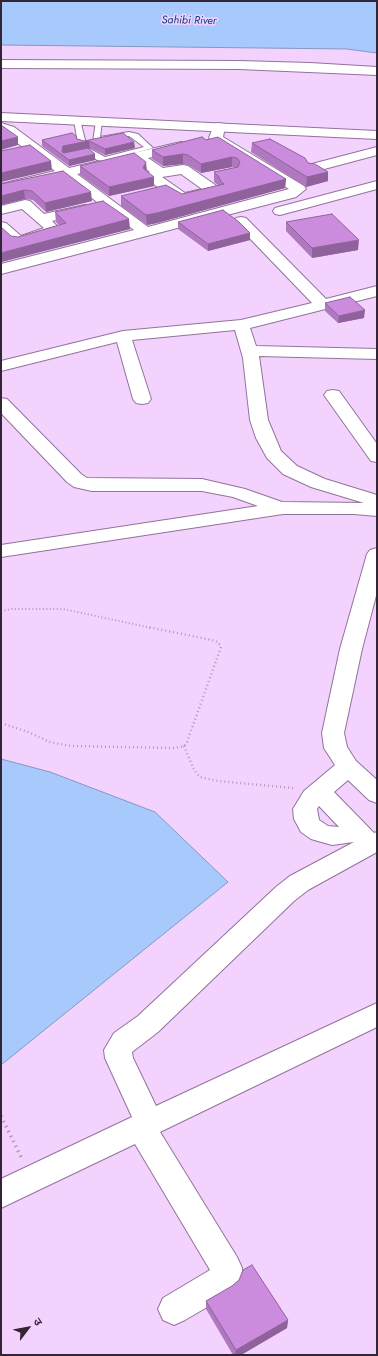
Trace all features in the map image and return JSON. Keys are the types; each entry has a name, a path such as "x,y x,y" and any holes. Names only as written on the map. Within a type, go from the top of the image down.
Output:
{"street":[{"path":"1,64 310,67 377,72"},
{"path":"1,108 377,124"},
{"path":"5,122 77,120 218,132 377,135"},
{"path":"5,122 33,148 158,242"},
{"path":"1,188 198,142 218,132"},
{"path":"1,269 291,194 299,190 218,132"},
{"path":"14,152 33,148"},
{"path":"313,168 377,151"},
{"path":"137,156 161,173"},
{"path":"182,168 214,190 182,197 152,176 161,173 182,168"},
{"path":"199,180 219,175"},
{"path":"1,283 377,185"},
{"path":"153,192 169,188"},
{"path":"199,194 223,211"},
{"path":"42,219 123,199"},
{"path":"2,228 16,240 40,235 54,230 25,204 3,207"},
{"path":"242,221 322,304"},
{"path":"40,235 60,253"},
{"path":"1,366 123,336 241,325 377,290"},
{"path":"241,325 249,351 259,420 265,438 273,454 290,470 318,483 377,501"},
{"path":"123,336 142,399"},
{"path":"249,351 377,354"},
{"path":"333,395 369,431 377,457"},
{"path":"1,403 74,478 81,483 92,485 202,485 238,493 280,508"},
{"path":"1,551 280,508 354,508 377,510"},
{"path":"377,554 351,649 333,733 336,748 348,767 377,794"},
{"path":"174,1309 220,1282 226,1277 226,1268 145,1125 119,1058 118,1050 124,1041 148,1024 299,882 368,838 319,791 348,767"},
{"path":"1,1194 377,1014"}],"lane":[{"path":"77,120 82,144"},
{"path":"96,140 99,121"},
{"path":"129,134 135,136 150,147 105,159 100,158 90,151 89,145 96,140 129,134"},
{"path":"74,154 90,151"}],"path":[{"path":"1,611 12,609 63,609 190,635 218,642 220,646 220,652 188,742 184,746 174,748 71,746 50,742 28,732 1,723"},
{"path":"184,746 194,770 200,777 218,781 319,791"},
{"path":"1,1116 32,1179"}],"water":[{"name":"Sahibi River","path":"1,1 377,1 377,53 347,49 1,45"},
{"path":"1,759 50,772 155,812 228,882 1,1065"}],"building":[{"path":"1,125 18,137 1,141"},
{"path":"72,133 77,139 84,141 123,133 134,142 105,149 89,141 63,146 62,152 64,153 88,148 95,154 69,160 42,140"},
{"path":"202,137 206,140 218,137 286,179 146,215 121,196 166,185 182,194 224,184 214,172 238,167 240,162 237,158 232,157 201,164 188,155 183,154 163,157 152,150"},
{"path":"270,139 305,158 308,163 315,164 328,172 307,177 252,143"},
{"path":"30,145 51,161 1,173 1,151"},
{"path":"134,153 146,162 143,168 154,177 109,187 80,166"},
{"path":"63,171 91,192 45,203 32,191 24,190 1,196 1,184"},
{"path":"103,201 129,219 1,253 1,227 11,236 18,237 66,223 55,212"},
{"path":"223,210 239,222 250,233 208,244 178,222"},
{"path":"332,214 359,240 312,248 286,222"},
{"path":"350,297 365,310 339,316 325,303"},
{"path":"252,1265 288,1320 236,1350 206,1301 232,1286 239,1280 243,1270"}]}
